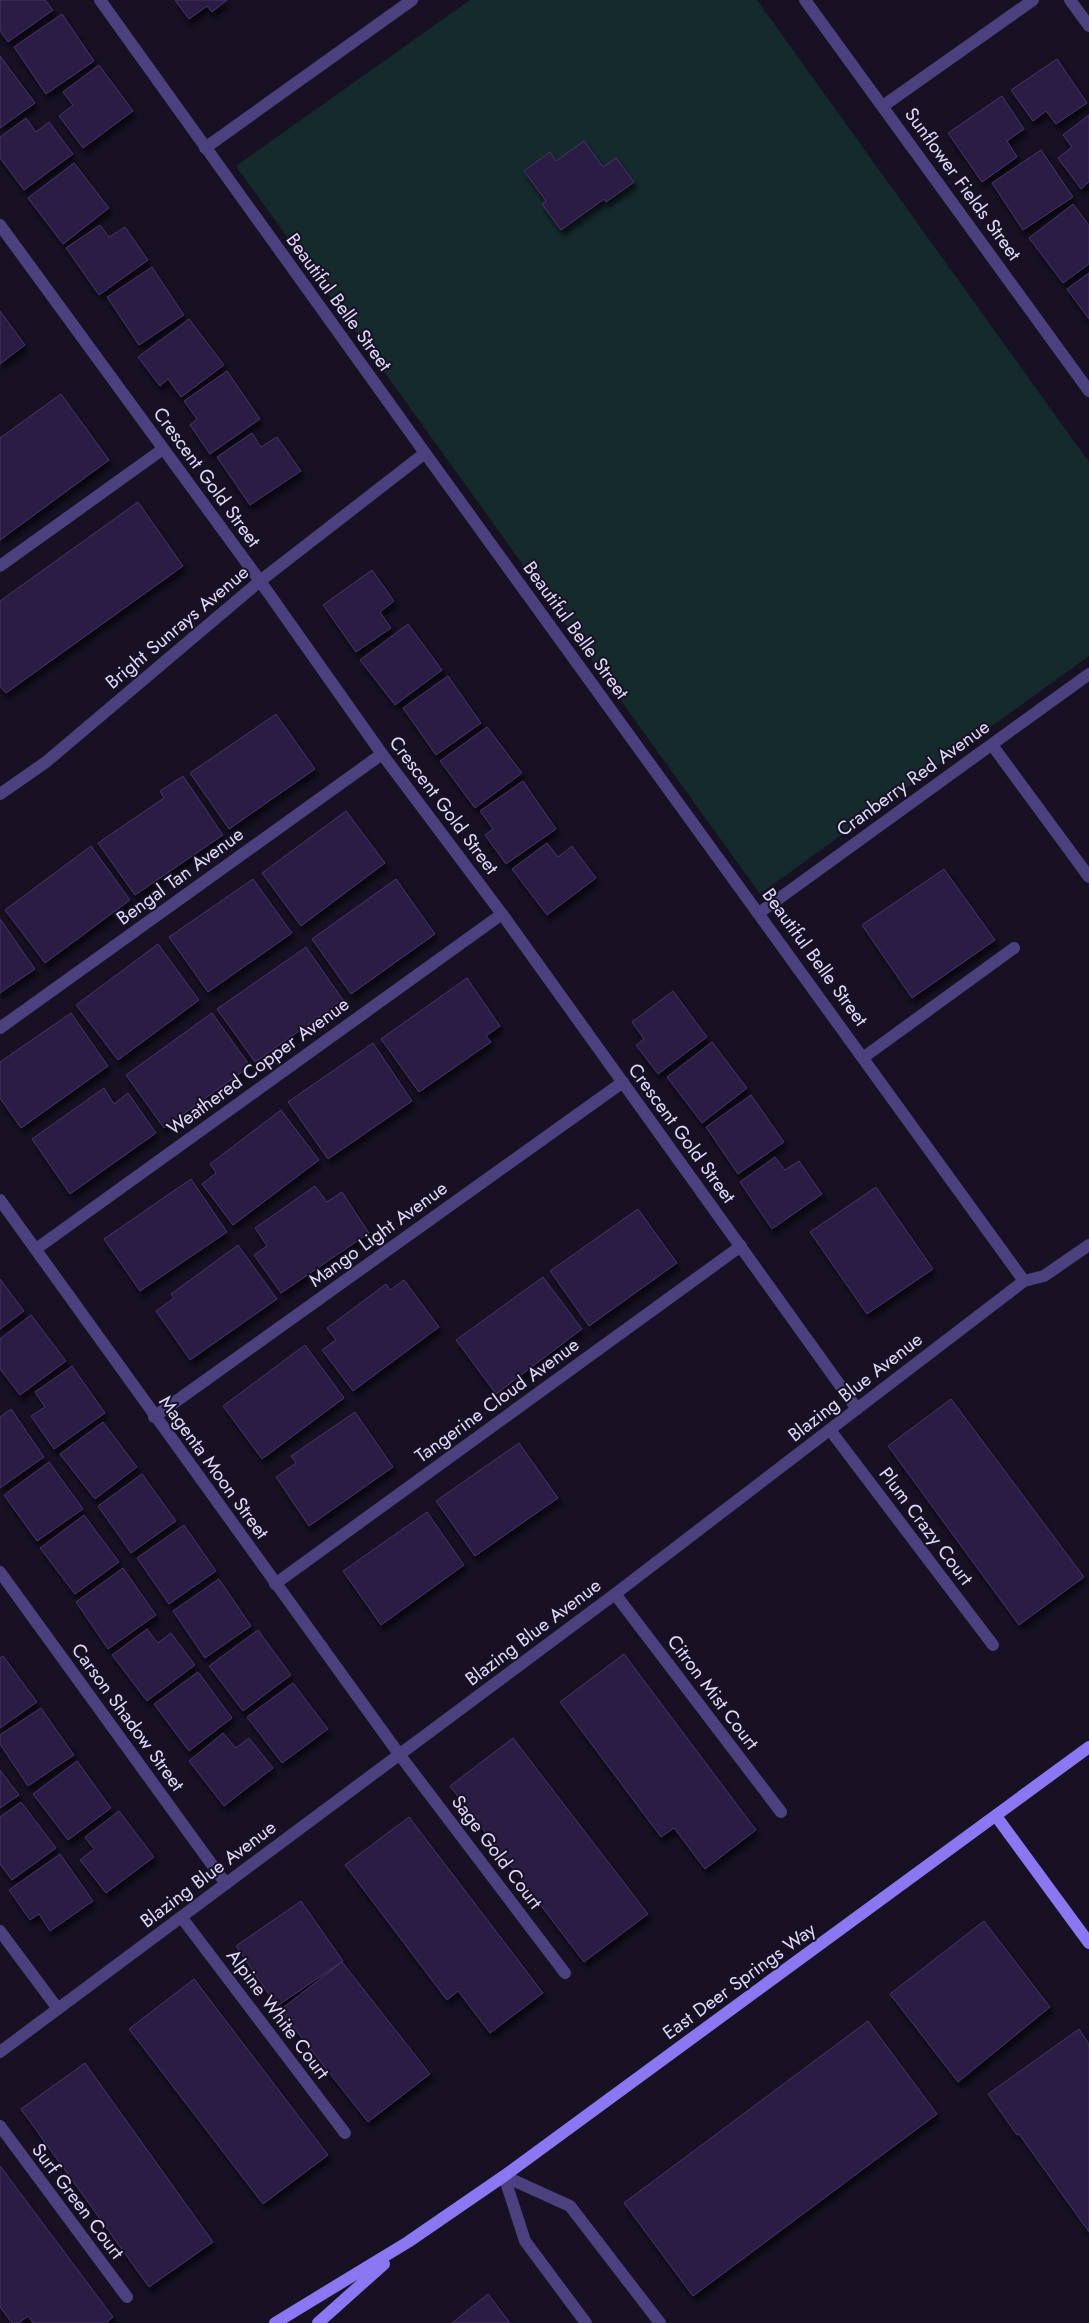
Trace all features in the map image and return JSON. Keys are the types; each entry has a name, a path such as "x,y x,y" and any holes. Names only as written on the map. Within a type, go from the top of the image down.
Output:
{"street":[{"name":"Beautiful Belle Street","path":"100,0 425,453 1024,1280"},
{"path":"205,148 412,0"},
{"name":"Sunflower Fields Street","path":"805,0 1089,391"},
{"path":"883,106 1033,0"},
{"path":"1070,0 1089,26"},
{"name":"Crescent Gold Street","path":"2,232 260,581 382,754 502,914 856,1409"},
{"path":"0,566 163,450"},
{"name":"Bright Sunrays Avenue","path":"0,794 46,762 260,581 425,453"},
{"name":"Cranberry Red Avenue","path":"758,913 1089,674"},
{"path":"992,745 1089,877"},
{"name":"Bengal Tan Avenue","path":"0,1028 382,754"},
{"name":"Weathered Copper Avenue","path":"36,1249 502,914"},
{"path":"864,1057 1014,948"},
{"name":"Mango Light Avenue","path":"154,1417 623,1082"},
{"name":"Magenta Moon Street","path":"0,1200 154,1417 399,1754"},
{"name":"Blazing Blue Avenue","path":"0,2052 615,1594 1024,1280 1044,1276 1089,1245"},
{"name":"Tangerine Cloud Avenue","path":"275,1584 741,1246"},
{"name":"Plum Crazy Court","path":"830,1430 993,1645"},
{"name":"Carson Shadow Street","path":"0,1572 226,1884"},
{"name":"Citron Mist Court","path":"615,1594 781,1812"},
{"name":"East Deer Springs Way","path":"276,2323 408,2242 504,2176 1089,1747"},
{"name":"Sage Gold Court","path":"399,1754 565,1972"},
{"path":"996,1816 1089,1942"},
{"name":"Alpine White Court","path":"182,1918 345,2133"},
{"path":"0,1931 58,2009"},
{"name":"Surf Green Court","path":"0,2126 127,2297"},
{"path":"504,2176 525,2241 586,2323"},
{"path":"504,2176 570,2206 660,2323"},
{"name":"East Deer Springs Way","path":"318,2323 408,2242"}],"green space":[{"path":"470,0 757,0 1089,462 1089,656 760,894 236,166"}],"building":[{"path":"0,0 45,0 53,10 8,42 0,31"},
{"path":"175,0 227,0 212,12 207,6 189,19"},
{"path":"62,14 94,61 46,94 14,47"},
{"path":"0,56 35,103 0,128"},
{"path":"1057,59 1087,103 1056,124 1046,111 1033,121 1011,90"},
{"path":"99,65 133,111 83,148 59,116 73,105 63,92"},
{"path":"1002,96 1024,129 1007,141 1017,157 982,182 948,133"},
{"path":"1089,115 1089,182 1081,189 1058,158 1072,147 1063,135"},
{"path":"26,118 36,132 49,122 73,154 24,190 0,158 0,137"},
{"path":"584,141 603,167 616,158 634,182 606,202 604,199 561,230 542,204 546,201 524,171 550,152 556,161"},
{"path":"1041,150 1073,197 1023,230 992,183"},
{"path":"74,163 109,208 63,244 28,198"},
{"path":"1073,204 1089,225 1089,264 1063,283 1029,238"},
{"path":"100,225 109,237 125,227 148,260 99,295 66,248"},
{"path":"152,267 184,315 139,345 107,297"},
{"path":"1089,273 1089,319 1067,289"},
{"path":"0,311 25,345 0,364"},
{"path":"189,319 224,365 181,397 168,379 160,386 138,357"},
{"path":"227,371 260,419 210,454 190,425 197,419 184,401"},
{"path":"61,394 109,460 0,540 0,438"},
{"path":"252,433 261,447 277,437 301,471 250,505 217,457"},
{"path":"138,502 183,566 6,693 0,686 0,601"},
{"path":"372,570 394,601 380,612 391,628 356,652 323,605"},
{"path":"408,624 442,670 395,705 360,660"},
{"path":"448,676 481,723 436,755 403,708"},
{"path":"276,714 315,769 229,829 190,773"},
{"path":"487,727 522,773 475,808 440,761"},
{"path":"183,776 223,835 135,895 98,843 164,798 160,791"},
{"path":"523,781 556,829 506,864 485,835 493,829 480,811"},
{"path":"346,811 385,863 301,926 262,873"},
{"path":"547,843 558,857 572,846 596,878 547,915 512,869"},
{"path":"91,846 130,900 45,963 5,910"},
{"path":"944,869 995,940 912,998 862,925"},
{"path":"253,879 292,933 208,992 169,937"},
{"path":"396,879 435,934 351,994 312,939"},
{"path":"0,919 35,969 0,993"},
{"path":"158,944 199,1000 118,1060 76,1005"},
{"path":"306,947 343,1000 255,1062 217,1009"},
{"path":"467,978 500,1026 486,1036 491,1042 419,1092 381,1039"},
{"path":"673,991 707,1037 658,1074 636,1045 644,1039 632,1022"},
{"path":"71,1013 108,1066 21,1128 0,1098 0,1062"},
{"path":"212,1013 250,1066 164,1128 126,1075"},
{"path":"712,1042 747,1088 702,1123 667,1077"},
{"path":"373,1043 412,1101 328,1159 288,1102"},
{"path":"104,1088 114,1104 128,1093 156,1133 70,1194 32,1139"},
{"path":"751,1095 784,1142 738,1174 706,1127"},
{"path":"281,1110 319,1160 233,1225 202,1184 216,1173 210,1164"},
{"path":"775,1157 785,1170 799,1161 822,1194 772,1229 740,1182"},
{"path":"191,1179 227,1232 140,1291 104,1239"},
{"path":"315,1186 327,1202 342,1192 369,1233 281,1293 254,1255 267,1246 255,1228"},
{"path":"876,1187 933,1269 867,1314 810,1232"},
{"path":"638,1209 677,1263 589,1326 550,1271"},
{"path":"238,1245 277,1299 190,1360 156,1311 174,1298 171,1294"},
{"path":"543,1277 582,1329 496,1394 456,1340"},
{"path":"0,1279 24,1311 0,1329"},
{"path":"404,1280 439,1327 353,1391 322,1350 336,1340 327,1328 386,1284 390,1290"},
{"path":"31,1315 66,1361 20,1395 0,1369 0,1339"},
{"path":"305,1345 344,1398 262,1459 223,1406"},
{"path":"72,1366 105,1413 54,1449 31,1416 45,1407 35,1392"},
{"path":"951,1399 1084,1577 1019,1625 888,1446"},
{"path":"11,1409 44,1457 0,1488 0,1417"},
{"path":"355,1412 393,1467 309,1526 276,1477 296,1463 291,1456"},
{"path":"103,1422 137,1467 95,1499 60,1454"},
{"path":"519,1443 558,1498 475,1556 436,1501"},
{"path":"49,1462 83,1509 37,1541 4,1495"},
{"path":"142,1474 176,1521 131,1553 98,1506"},
{"path":"427,1512 464,1565 381,1625 343,1571"},
{"path":"84,1515 119,1562 75,1594 40,1548"},
{"path":"184,1525 216,1571 169,1604 137,1558"},
{"path":"123,1568 156,1615 108,1649 76,1602"},
{"path":"219,1579 251,1626 205,1658 173,1611"},
{"path":"147,1629 158,1643 171,1633 195,1665 147,1701 112,1655"},
{"path":"258,1630 291,1675 243,1711 209,1666"},
{"path":"624,1654 756,1830 705,1869 674,1828 661,1837 560,1702"},
{"path":"3,1656 37,1702 0,1728 0,1658"},
{"path":"198,1672 232,1718 189,1751 154,1704"},
{"path":"293,1683 328,1729 282,1763 247,1717"},
{"path":"41,1708 74,1755 28,1786 0,1744 0,1735"},
{"path":"223,1733 236,1748 249,1738 273,1768 224,1806 189,1761"},
{"path":"513,1738 648,1914 584,1962 450,1786"},
{"path":"77,1761 111,1808 68,1840 33,1794"},
{"path":"0,1770 19,1795 0,1808"},
{"path":"21,1802 56,1848 12,1880 0,1864 0,1817"},
{"path":"119,1811 154,1857 106,1893 80,1860 94,1849 85,1837"},
{"path":"409,1817 543,1993 490,2033 458,1991 447,2000 345,1865"},
{"path":"60,1854 93,1901 50,1931 39,1914 30,1920 9,1890"},
{"path":"301,1901 343,1961 277,2006 236,1946"},
{"path":"984,1921 1050,2007 958,2082 890,1994"},
{"path":"342,1962 430,2074 368,2122 280,2010"},
{"path":"194,1979 328,2155 263,2204 129,2029"},
{"path":"868,2021 937,2114 693,2296 624,2203"},
{"path":"1079,2029 1089,2044 1089,2232 988,2094"},
{"path":"85,2063 213,2242 149,2287 21,2109"},
{"path":"0,2166 113,2317 106,2323 33,2323 28,2316 19,2323 12,2323 0,2307"},
{"path":"488,2294 510,2323 452,2323"}]}
